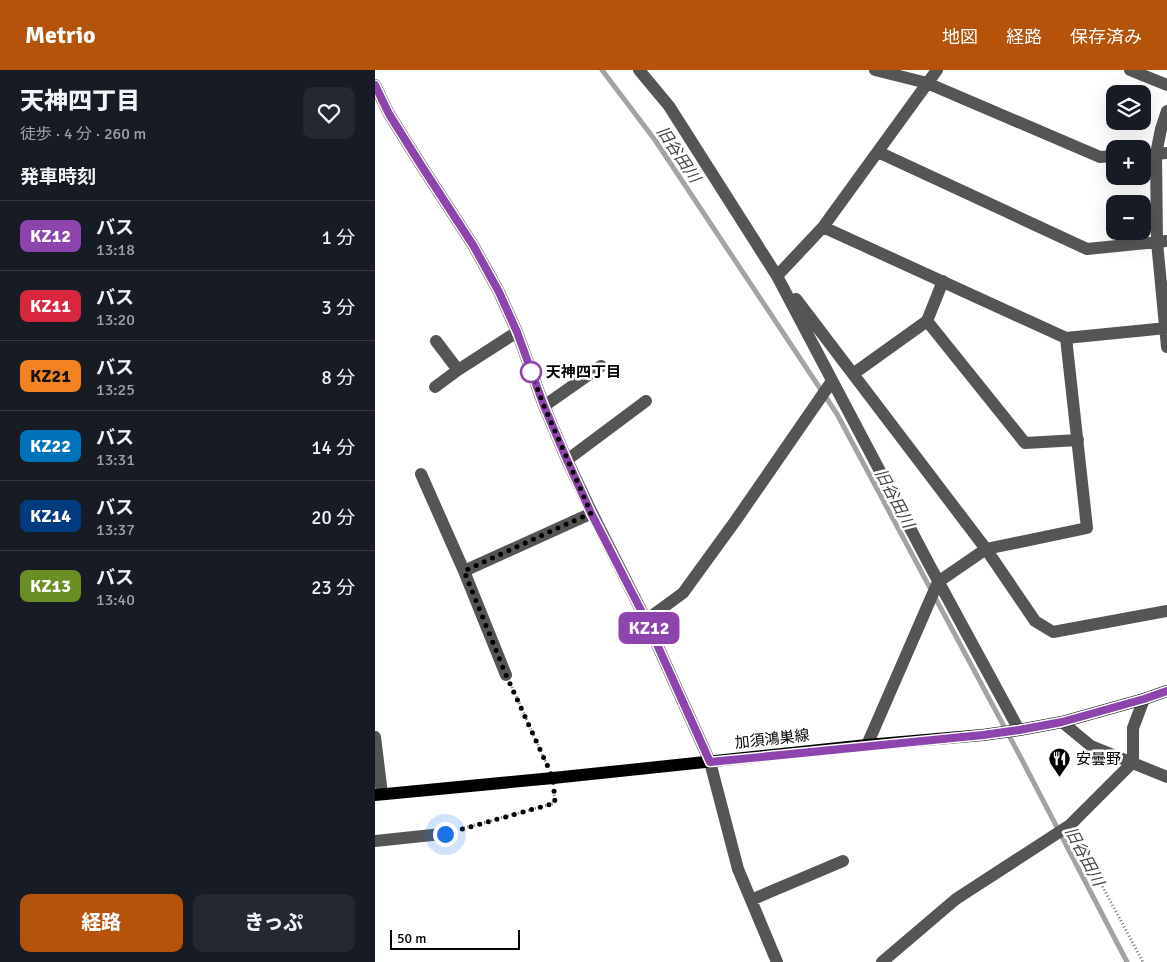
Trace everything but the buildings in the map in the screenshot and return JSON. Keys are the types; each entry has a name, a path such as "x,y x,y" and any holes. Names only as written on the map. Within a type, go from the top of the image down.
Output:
{"main road":[{"name":"加須鴻巣線","path":"379,795 867,745 983,735 1062,722 1167,691"}],"street":[{"path":"639,70 669,106 777,276 1019,730"},
{"path":"875,70 927,83 1100,157 1106,157"},
{"path":"777,276 823,227 937,70"},
{"path":"1130,70 1167,85"},
{"path":"375,85 389,114 473,245 499,292 517,332 544,406 567,460 591,513 646,620 710,762 738,870 777,962"},
{"path":"1167,111 1161,129 1162,241 1167,347"},
{"path":"878,152 1087,249 1162,241"},
{"path":"823,227 1066,338 1166,328"},
{"path":"777,276 986,549 1035,621 1053,632 1167,610"},
{"path":"853,374 927,321 943,282"},
{"path":"927,321 1025,443 1078,440"},
{"path":"435,387 457,370 517,332"},
{"path":"867,745 939,582 986,549 1087,528 1066,338"},
{"path":"436,342 457,370"},
{"path":"544,406 601,366"},
{"path":"646,620 683,593 832,381"},
{"path":"567,460 646,401"},
{"path":"421,474 464,571 506,675"},
{"path":"464,571 591,513"},
{"path":"882,962 898,956 956,899 1070,825 1133,762 1133,728 1144,699"},
{"path":"1062,722 1091,746 1133,762 1167,778"},
{"path":"375,737 379,795"},
{"path":"375,841 448,833"},
{"path":"751,900 843,861"}],"path":[{"path":"448,833 555,803 553,778 506,675"},
{"path":"1070,825 1143,962"}],"waterway":[{"name":"旧谷田川","path":"602,70 655,140 837,414 1022,760 1127,962"}],"bus line":[{"name":"KZ12","path":"375,85 389,114 473,245 499,292 517,332 544,406 567,460 591,513 646,620 710,762 1019,730 1062,722 1167,691"}],"place":[{"name":"天神四丁目","path":"531,372"},
{"name":"安曇野","path":"1060,778"}],"route":[{"path":"445,834 555,803 553,778 506,675 464,571 591,513 544,406 530,369 531,372"}]}
